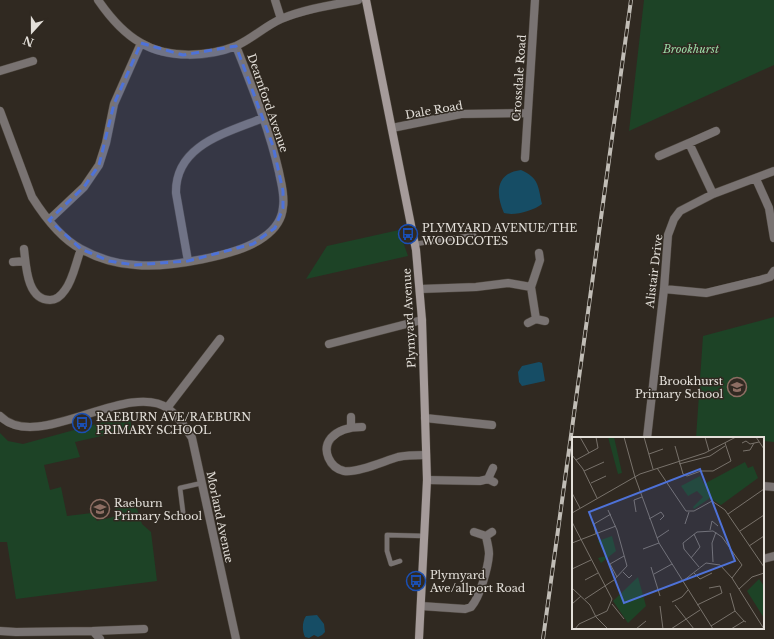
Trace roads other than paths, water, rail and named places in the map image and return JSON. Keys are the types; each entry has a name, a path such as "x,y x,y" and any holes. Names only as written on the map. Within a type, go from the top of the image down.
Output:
{"street":[{"path":"98,0 114,22 141,43 161,51 183,55 207,53 236,46 281,19 309,10 358,0"},
{"path":"275,0 281,19"},
{"name":"Plymyard Avenue","path":"366,0 415,244 420,289 427,480 419,639"},
{"name":"Crossdale Road","path":"525,158 535,0"},
{"path":"49,220 84,187 99,165 106,143 114,104 141,43"},
{"name":"Dearnford Avenue","path":"0,111 32,197 63,236 81,249 109,261 135,265 162,265 220,254 253,244 275,228 283,208 283,191 273,146 236,46"},
{"path":"0,71 33,61"},
{"name":"Dale Road","path":"392,128 461,114 527,113"},
{"path":"188,261 176,193 176,182 180,166 206,141 263,118"},
{"path":"659,156 716,131"},
{"path":"689,143 713,194"},
{"name":"Alistair Drive","path":"647,437 664,289 668,235 674,219 680,211 713,194 774,171"},
{"path":"756,179 769,208 774,238"},
{"path":"24,249 25,261 34,292 47,300 54,300 66,289 81,249"},
{"path":"536,319 531,287 542,258"},
{"path":"13,262 25,261"},
{"path":"664,289 706,293 760,280 770,276 774,271"},
{"path":"420,289 508,284 531,287"},
{"path":"528,323 536,319 545,321"},
{"path":"329,344 422,320"},
{"path":"167,408 220,339"},
{"name":"Morland Avenue","path":"0,416 3,420 24,427 41,427 133,402 151,403 167,408 181,421 192,438 236,639"},
{"path":"351,417 351,427"},
{"path":"425,418 492,425"},
{"path":"362,427 351,427 337,432 330,439 327,448 328,458 335,468 346,471 400,457 426,455"},
{"path":"427,480 491,481 493,468"},
{"path":"764,486 774,487"},
{"path":"420,606 465,609 471,607 478,597 489,555 489,534 474,532"},
{"path":"764,559 774,556"},
{"path":"0,631 93,631 144,629"},
{"path":"93,631 100,639"}],"lane":[{"path":"415,244 474,235"},
{"path":"183,512 180,488 202,482"},
{"path":"400,561 391,564 386,551 387,535 425,536"}],"water":[{"path":"521,170 531,176 537,183 542,204 534,209 523,212 513,214 504,213 499,198 500,185 502,180 507,175"},
{"path":"539,362 542,363 545,381 522,386 519,382 518,372 522,366"},
{"path":"317,615 324,624 325,632 318,637 314,635 309,638 305,637 303,626 306,616"}],"railway":[{"path":"543,639 631,0"}],"place":[{"name":"PLYMYARD AVENUE/THE WOODCOTES","path":"408,234"},
{"name":"Brookhurst Primary School","path":"737,387"},
{"name":"RAEBURN AVE/RAEBURN PRIMARY SCHOOL","path":"82,423"},
{"name":"Raeburn Primary School","path":"100,509"},
{"name":"Plymyard Ave/allport Road","path":"416,581"}],"park label":[{"name":"Brookhurst","path":"691,49"}]}
